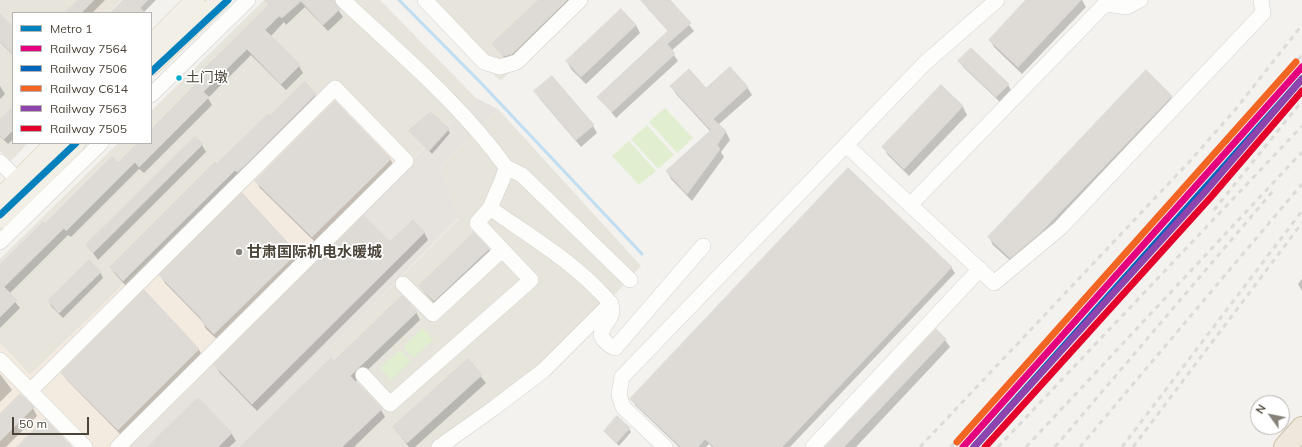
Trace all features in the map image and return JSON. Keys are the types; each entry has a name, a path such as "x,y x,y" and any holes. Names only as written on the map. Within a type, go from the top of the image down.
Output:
{"highway":[{"path":"1285,447 1302,428"}],"main road":[{"path":"152,44 195,0"},
{"path":"152,65 220,0"},
{"path":"0,198 54,144"},
{"path":"0,219 75,144"}],"street":[{"path":"152,94 248,0"},
{"path":"343,0 469,121 506,167 522,175 630,280"},
{"path":"425,0 484,62 500,67 517,62 580,0"},
{"path":"665,447 623,407 618,395 622,377 925,63 997,0"},
{"path":"910,205 1107,2 1127,7 1140,0"},
{"path":"846,145 994,283 1060,228 1263,13 1261,0"},
{"path":"30,391 335,88 406,161 118,447"},
{"path":"0,242 100,144"},
{"path":"0,162 18,180"},
{"path":"363,375 390,404 530,280 477,223 490,208 503,178 506,167"},
{"path":"490,208 565,260 590,281 611,303 612,313 601,332 602,339 615,348 703,246"},
{"path":"403,284 433,314 502,250"},
{"path":"813,447 980,269"},
{"path":"439,447 544,370 611,303"},
{"path":"0,360 85,447"}],"shaded area":[{"path":"0,0 65,0 77,12 12,12 12,144 27,144 11,161 0,151"},
{"path":"65,0 121,0 109,12 77,12"},
{"path":"264,0 380,0 476,98 412,160 334,81 30,375 0,343 0,259 117,144 152,144 152,110"},
{"path":"429,0 589,0 500,81"},
{"name":"甘肃国际机电水暖城","path":"334,81 412,160 120,447 0,447 0,343 30,375"},
{"path":"476,98 498,109 440,168 458,218 329,349 388,415 353,447 120,447"},
{"path":"498,109 641,266 559,355 437,447 353,447 388,415 329,349 458,219 440,168"}],"green space":[{"path":"665,108 693,138 677,153 649,122"},
{"path":"647,125 674,155 658,169 631,139"},
{"path":"629,141 656,171 639,185 612,156"},
{"path":"423,328 433,340 413,358 403,347"},
{"path":"400,350 411,361 391,380 380,368"}],"building":[{"path":"78,0 94,0 82,12 66,12"},
{"path":"123,0 148,0 140,8 144,12 111,12"},
{"path":"265,0 333,0 340,9 323,25 301,1 282,18 279,16 265,30 300,65 281,84 247,49 203,92 209,97 139,167 135,162 66,231 64,228 4,287 17,300 0,317 0,265 43,222 45,224 112,157 118,163 137,144 152,144 152,129 203,77 200,73 269,5"},
{"path":"539,0 567,0 512,54 504,56 492,44"},
{"path":"641,0 670,0 691,23 667,44 675,54 612,112 597,97 668,31"},
{"path":"1026,0 1081,0 1018,67 989,40"},
{"path":"621,9 636,25 581,77 566,61"},
{"path":"0,14 12,26 12,53 0,41"},
{"path":"971,48 1009,84 996,97 958,61"},
{"path":"730,67 748,87 713,119 726,131 717,145 720,149 687,194 666,171 711,130 670,86 689,69 706,88"},
{"path":"1146,70 1172,96 1041,232 1010,258 988,237"},
{"path":"552,76 594,125 576,140 534,91"},
{"path":"305,82 316,94 242,168 237,172 235,170 123,281 110,267 215,162 217,164 268,114 270,116"},
{"path":"941,85 963,106 904,169 882,147"},
{"path":"335,101 391,159 312,237 255,181"},
{"path":"12,108 12,131 4,139 0,135 0,120"},
{"path":"431,112 449,129 429,151 409,131"},
{"path":"195,137 203,144 93,253 86,245"},
{"path":"848,168 952,267 782,447 714,447 705,439 698,447 681,447 630,399"},
{"path":"242,193 297,253 214,334 201,321 202,319 159,275"},
{"path":"364,216 390,242 413,220 425,232 252,404 214,365"},
{"path":"474,233 489,249 434,301 419,286"},
{"path":"89,260 101,272 59,313 48,301"},
{"path":"144,290 199,349 118,430 61,373"},
{"path":"402,296 417,312 350,376 382,409 342,447 240,447 331,358 334,361"},
{"path":"936,329 946,339 844,447 825,447"},
{"path":"468,359 482,375 407,443 393,427"},
{"path":"20,394 34,407 0,441 0,414"},
{"path":"198,398 232,433 218,447 148,447"},
{"path":"617,416 630,428 616,443 604,431"},
{"path":"45,419 72,447 17,447"}],"waterway":[{"path":"399,0 482,84 642,254"}],"railway":[{"path":"920,447 1189,162 1235,110 1302,25"},
{"path":"951,447 1261,104 1302,55"},
{"path":"1214,210 1302,101"},
{"path":"998,447 1302,126"},
{"path":"1026,447 1302,152"},
{"path":"1080,447 1302,184"},
{"path":"1055,447 1273,191"},
{"path":"1122,447 1302,211"},
{"path":"1133,447 1302,223"}],"metro line":[{"name":"1","path":"152,71 228,0"},
{"name":"1","path":"0,215 75,144"}],"rail line":[{"name":"C614","path":"957,442 1296,62"},
{"name":"7564","path":"963,447 1302,67"},
{"name":"7506","path":"974,447 1302,79"},
{"name":"7563","path":"974,447 1205,192 1302,79"},
{"name":"7505","path":"985,447 1211,197 1302,91"}],"place":[{"name":"土门墩","path":"179,78"},
{"name":"甘肃国际机电水暖城","path":"239,252"}]}
